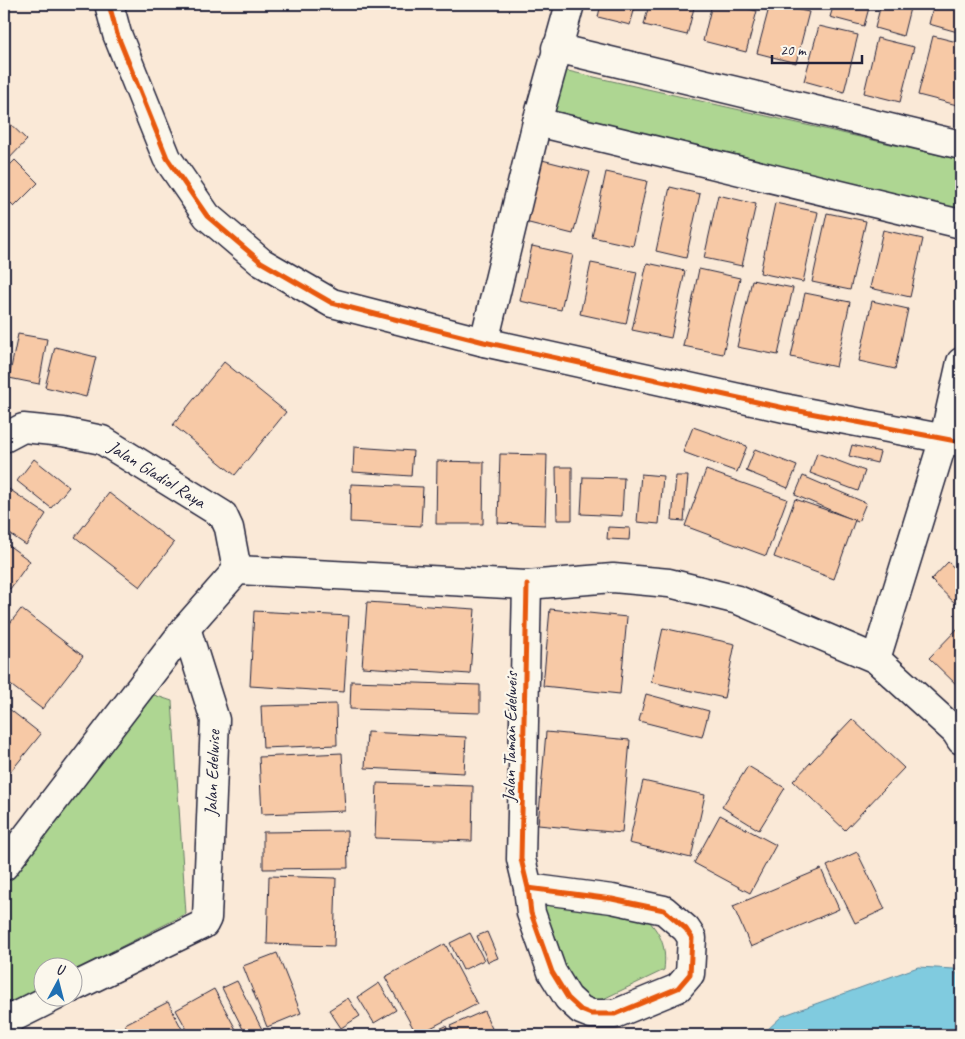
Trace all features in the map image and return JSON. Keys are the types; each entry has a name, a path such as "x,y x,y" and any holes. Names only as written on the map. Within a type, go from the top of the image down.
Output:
{"street":[{"path":"109,4 117,34 168,158 207,216 261,262 332,303 484,342 789,409 953,440"},
{"path":"484,342 537,122 556,48 570,4"},
{"path":"556,48 961,145"},
{"path":"537,122 961,224"},
{"path":"876,660 953,440 961,362"},
{"name":"Jalan Gladiol Raya","path":"4,438 23,428 63,432 102,440 223,515 229,528 237,570"},
{"path":"4,866 186,628 237,570 527,585 613,578 669,583 738,600 876,660 956,732 961,740"},
{"name":"Jalan Taman Edelweis","path":"527,585 522,859 528,888 530,913 552,972 568,998 581,1010 591,1014 615,1014 678,988 690,974 692,938 686,929 664,910 612,898 528,888"},
{"name":"Jalan Edelwise","path":"82,983 204,924 207,918 215,720 186,628"},
{"path":"4,1022 36,1006"}],"green space":[{"path":"559,69 961,160 961,210 549,116"},
{"path":"154,695 172,701 186,914 82,966 82,956 32,956 32,991 4,1005 4,874 142,699"},
{"path":"537,903 643,914 661,939 665,961 664,970 599,1001 580,1000 561,977"}],"water":[{"path":"918,967 954,969 961,981 961,1030 949,1035 765,1035 765,1032 782,1016"}],"building":[{"path":"601,4 636,4 630,25 598,17"},
{"path":"649,4 695,4 687,35 644,25"},
{"path":"712,4 730,4 757,11 746,52 703,41"},
{"path":"770,4 809,12 796,63 757,53"},
{"path":"834,4 870,4 864,26 830,17"},
{"path":"881,4 911,4 903,36 875,28"},
{"path":"934,4 961,4 961,33 929,24"},
{"path":"819,26 858,35 844,92 804,81"},
{"path":"933,36 961,43 961,106 918,95"},
{"path":"877,38 914,47 900,102 864,93"},
{"path":"4,118 27,140 4,164"},
{"path":"15,160 38,183 14,207 4,197 4,171"},
{"path":"542,160 590,172 573,234 525,222"},
{"path":"606,172 647,181 633,246 592,237"},
{"path":"670,187 700,194 686,258 656,251"},
{"path":"718,195 756,204 742,266 704,258"},
{"path":"775,203 818,212 803,282 760,273"},
{"path":"4,208 9,213 4,218"},
{"path":"827,213 866,221 850,290 812,282"},
{"path":"883,230 923,239 910,297 870,288"},
{"path":"532,246 573,255 561,310 520,301"},
{"path":"591,263 637,272 626,324 580,314"},
{"path":"647,263 685,271 671,338 632,330"},
{"path":"699,269 740,278 723,354 683,346"},
{"path":"752,280 793,288 778,355 737,347"},
{"path":"805,293 850,302 836,367 791,357"},
{"path":"872,301 908,309 895,369 859,361"},
{"path":"18,334 47,339 39,384 9,378"},
{"path":"55,347 96,357 86,397 45,387"},
{"path":"224,362 286,412 235,475 173,425"},
{"path":"693,427 747,446 737,472 683,452"},
{"path":"852,445 880,452 877,463 849,456"},
{"path":"354,447 413,451 411,476 353,472"},
{"path":"755,449 797,466 788,488 746,471"},
{"path":"817,453 865,471 858,491 810,473"},
{"path":"500,454 547,455 545,525 498,523"},
{"path":"34,459 69,487 51,508 17,481"},
{"path":"437,461 484,462 483,524 436,524"},
{"path":"556,467 572,467 572,520 557,520"},
{"path":"706,470 787,499 766,556 685,526"},
{"path":"641,474 663,476 659,524 637,522"},
{"path":"676,476 688,476 684,521 672,520"},
{"path":"803,476 866,503 858,522 795,495"},
{"path":"583,477 624,478 622,516 581,514"},
{"path":"351,484 423,487 421,526 350,522"},
{"path":"9,489 46,514 26,545 4,530 4,497"},
{"path":"109,493 174,543 140,587 75,537"},
{"path":"795,499 855,520 834,579 774,557"},
{"path":"608,527 630,528 629,540 607,539"},
{"path":"4,542 30,561 10,589 4,585"},
{"path":"948,562 961,574 961,609 931,580"},
{"path":"367,602 475,609 470,674 362,667"},
{"path":"21,609 83,656 42,709 4,680 4,631"},
{"path":"550,609 627,617 620,694 543,686"},
{"path":"254,611 349,616 344,692 250,686"},
{"path":"961,625 961,689 929,658"},
{"path":"663,628 735,644 724,698 651,682"},
{"path":"351,681 480,685 480,713 350,709"},
{"path":"646,694 709,711 702,737 639,721"},
{"path":"336,704 337,745 263,748 261,706"},
{"path":"4,705 41,734 4,780"},
{"path":"852,719 904,768 845,830 793,781"},
{"path":"367,732 466,737 464,773 365,768"},
{"path":"546,732 630,740 622,833 538,825"},
{"path":"342,753 345,811 262,814 259,757"},
{"path":"748,766 785,788 759,830 722,807"},
{"path":"643,781 705,795 691,858 629,843"},
{"path":"377,783 473,786 472,841 375,838"},
{"path":"720,815 776,845 750,893 694,863"},
{"path":"347,831 348,868 263,869 263,832"},
{"path":"857,852 885,909 855,923 827,866"},
{"path":"821,869 839,909 751,947 733,906"},
{"path":"269,876 336,878 334,946 267,944"},
{"path":"487,932 498,958 488,962 477,936"},
{"path":"470,933 484,960 463,970 450,943"},
{"path":"445,944 477,1004 417,1035 385,977"},
{"path":"277,953 301,1013 267,1027 243,966"},
{"path":"237,981 265,1035 246,1035 222,988"},
{"path":"379,983 396,1010 374,1023 358,997"},
{"path":"214,989 239,1035 190,1035 176,1010"},
{"path":"348,998 360,1016 341,1028 329,1010"},
{"path":"168,1002 185,1035 130,1035 125,1024"},
{"path":"484,1011 495,1035 455,1035 450,1026"},
{"path":"446,1026 450,1035 426,1035"},
{"path":"111,1030 114,1035 101,1035"}],"cycle path":[{"path":"109,4 117,34 167,158 207,216 261,262 332,303 484,342 789,409 961,442"},
{"path":"527,585 521,859 528,888 531,913 552,972 568,998 581,1010 591,1014 615,1014 678,988 690,974 692,938 686,929 664,910 612,899 528,888"}]}
